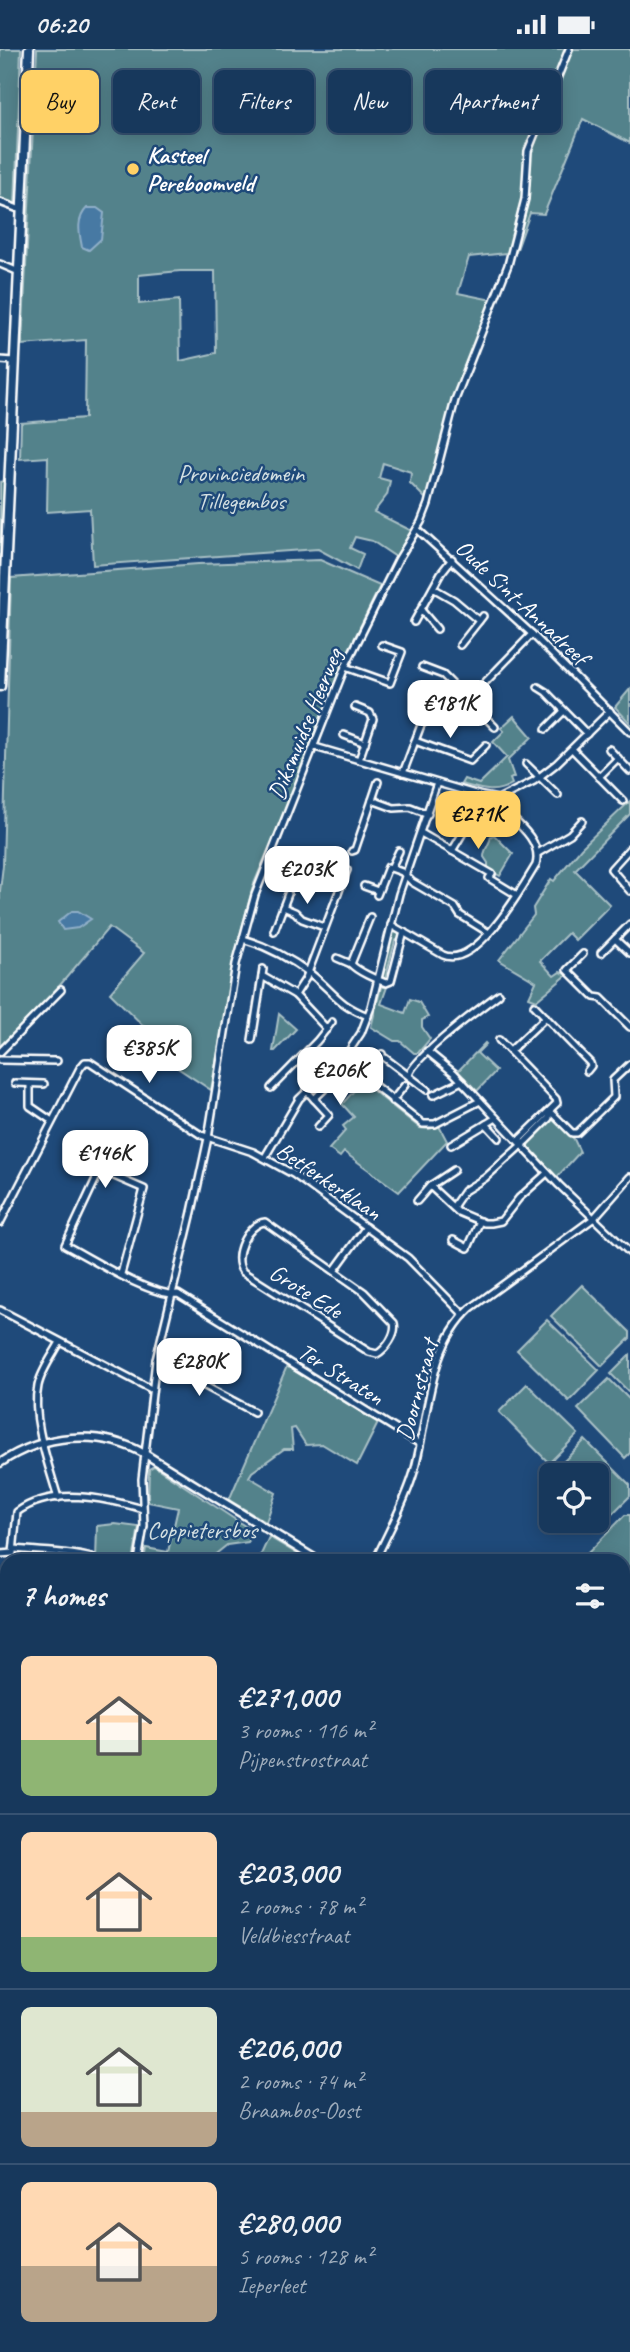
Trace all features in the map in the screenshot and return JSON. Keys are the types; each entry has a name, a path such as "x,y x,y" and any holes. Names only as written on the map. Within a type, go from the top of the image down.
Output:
{"main road":[{"path":"0,686 4,498 19,272 29,49"}],"street":[{"name":"Diksmuidse Heerweg","path":"139,1554 143,1535 142,1479 151,1389 208,1138 232,986 243,939 262,875 345,667 428,504 455,400 508,265 525,199 528,151 569,49"},
{"path":"0,202 21,210"},
{"path":"0,264 19,272"},
{"path":"0,361 14,361"},
{"name":"Oude Sint-Annadreef","path":"417,529 532,634 630,732"},
{"path":"414,622 452,559"},
{"path":"433,589 481,619 460,645"},
{"path":"421,610 437,629"},
{"path":"468,700 532,634"},
{"path":"345,667 390,683 402,653 382,645"},
{"path":"422,667 440,673 495,727"},
{"path":"538,687 587,734"},
{"path":"402,772 421,725 458,690"},
{"path":"355,707 370,713 373,719 359,760"},
{"path":"546,729 564,711"},
{"path":"315,747 495,799 538,778 611,711"},
{"path":"416,716 425,721"},
{"path":"344,736 365,743"},
{"path":"415,741 470,761"},
{"path":"467,769 470,761 486,745"},
{"path":"572,749 623,801"},
{"path":"609,749 630,771"},
{"path":"599,777 618,758"},
{"path":"526,764 558,795"},
{"path":"352,851 355,851 378,782"},
{"path":"265,1157 292,1109 306,1090 341,1059 356,1041 368,1016 405,876 438,783"},
{"path":"391,925 452,958 464,953 489,933 536,865 538,853 532,839 495,799"},
{"path":"372,800 394,808 410,807 428,814"},
{"path":"450,817 476,825"},
{"path":"538,853 570,834 582,821"},
{"path":"452,851 469,823"},
{"path":"421,833 492,874 489,878 517,895"},
{"path":"630,848 611,869 630,891"},
{"path":"391,868 398,851"},
{"path":"364,886 378,893 388,867 402,872 489,933"},
{"path":"295,995 308,972 347,870"},
{"path":"343,878 350,881"},
{"path":"274,931 288,894"},
{"path":"283,907 295,912 302,919 324,927"},
{"path":"351,964 366,920"},
{"path":"601,953 630,924"},
{"path":"337,958 386,983 391,981 404,932"},
{"path":"243,939 260,943 308,972 342,1005 368,1016"},
{"path":"615,939 630,953"},
{"path":"583,954 567,970 630,1027"},
{"path":"252,1040 263,969"},
{"path":"262,977 295,995 327,1029"},
{"path":"0,1052 61,990"},
{"path":"409,1076 410,1070 427,1051 499,994"},
{"path":"534,1005 590,1063 587,1071"},
{"path":"510,1051 545,1017"},
{"path":"271,1088 332,1022"},
{"path":"499,1040 557,1103 520,1139 521,1144"},
{"path":"427,1051 462,1081 547,1173 630,1253"},
{"path":"364,1078 384,1056 427,1090"},
{"path":"300,1059 322,1076"},
{"path":"341,1059 419,1122 429,1125 480,1101"},
{"path":"0,1060 57,1061"},
{"name":"Betferkerklaan","path":"52,1121 81,1065 85,1062 92,1063 208,1138 239,1146 265,1157 293,1174 414,1264 464,1315"},
{"path":"550,1111 572,1133 578,1133 614,1097 613,1080 630,1064"},
{"path":"314,1099 338,1076"},
{"path":"433,1095 462,1081"},
{"path":"15,1083 44,1084"},
{"path":"0,1223 52,1121 30,1106 30,1084"},
{"path":"393,1101 405,1085"},
{"path":"306,1090 329,1115 317,1127"},
{"path":"451,1145 496,1118"},
{"path":"486,1124 499,1138"},
{"path":"453,1207 464,1191 485,1178 521,1144"},
{"name":"Ter Straten","path":"121,1274 144,1189 100,1170 65,1245 153,1291 178,1294 420,1444"},
{"path":"417,1201 430,1187 454,1170"},
{"path":"430,1187 463,1215 491,1223 501,1221 519,1198 547,1173"},
{"name":"Doornstraat","path":"378,1554 407,1492 442,1349 464,1315 594,1218 630,1177"},
{"path":"453,1240 468,1248 480,1221"},
{"name":"Grote Ede","path":"258,1223 267,1223 334,1271 364,1293 394,1323 394,1333 380,1352 369,1352 243,1272 237,1259 251,1229 258,1223"},
{"name":"Grote Ede","path":"334,1271 366,1227"},
{"path":"0,1310 151,1389"},
{"path":"58,1498 36,1411 38,1384 60,1342"},
{"path":"156,1360 254,1412"},
{"path":"0,1463 19,1451 43,1442 75,1437 90,1437 124,1444 145,1454 308,1554"},
{"path":"12,1552 17,1512 37,1503 79,1496 101,1498 143,1509"},
{"path":"0,1554 31,1551 71,1554"}],"green space":[{"path":"0,49 21,49 15,206 0,198"},
{"name":"Provinciedomein Tillegembos","path":"37,49 630,49 630,143 583,119 544,214 530,213 516,252 469,257 458,293 492,300 457,387 426,499 410,483 411,472 383,463 379,478 390,481 387,495 374,512 412,531 396,557 372,541 355,537 350,548 363,554 357,570 318,549 93,565 90,509 47,512 48,457 20,459 21,423 85,418 86,340 22,345 33,133 99,133 99,70 36,70","holes":["215,271 216,353 180,361 179,300 139,304 139,275"]},
{"path":"0,482 5,483 0,567"},
{"path":"320,560 380,586 342,664 312,745 253,886 236,951 211,1090 161,1057 166,1048 110,993 144,953 109,927 50,997 0,1047 0,891 11,578 198,564"},
{"path":"630,689 630,723 615,707"},
{"path":"514,716 532,737 508,760 514,777 510,779 512,784 493,790 461,784 464,779 479,784 507,757 493,742 504,731 501,728"},
{"path":"630,801 630,814 575,870 610,905 575,940 568,933 540,961 554,976 560,972 567,975 537,1000 529,997 536,982 499,960 534,915 533,908 551,879 554,881 581,848"},
{"path":"494,835 513,854 500,876 488,869 484,857 491,836"},
{"path":"394,932 400,934 395,941 387,981 381,977"},
{"path":"381,987 387,987 381,1004 405,1013 410,999 419,1002 428,1017 422,1020 422,1027 430,1039 418,1053 371,1027"},
{"path":"279,1014 296,1029 273,1051"},
{"path":"485,1043 477,1053 496,1071 477,1091 458,1071"},
{"path":"339,1066 344,1067 313,1094 311,1091"},
{"path":"362,1082 420,1128 439,1126 447,1141 399,1192 344,1152 340,1157 329,1149 346,1130 343,1126 354,1117 342,1104"},
{"path":"553,1118 574,1139 580,1152 557,1177 526,1144"},
{"path":"582,1285 630,1332 630,1338 602,1366 551,1316"},
{"path":"547,1320 599,1370 569,1401 517,1350"},
{"path":"630,1355 630,1393 611,1374"},
{"path":"287,1366 378,1423 357,1465 322,1444 306,1445 295,1428 291,1429 293,1449 284,1449 249,1477 276,1493 266,1522 229,1500"},
{"path":"609,1379 630,1400 630,1453 625,1458 578,1409"},
{"path":"527,1384 578,1434 549,1463 499,1412"},
{"path":"585,1440 608,1463 562,1463"},
{"path":"609,1464 630,1485 630,1496 609,1517"},
{"name":"Coppietersbos","path":"154,1466 254,1532 248,1542 227,1545 216,1554 145,1554 146,1548 168,1552 178,1508 148,1502 149,1469"},
{"path":"625,1515 630,1515 630,1554 587,1554"},
{"path":"115,1524 139,1527 134,1554 96,1554 97,1526"},
{"path":"269,1537 297,1554 261,1554"}],"water":[{"path":"87,208 97,208 104,213 101,239 89,250 82,247 79,231 81,217"},
{"path":"72,911 78,911 91,919 78,928 63,930 58,922"}],"place":[{"name":"Kasteel Pereboomveld","path":"133,169"}]}
